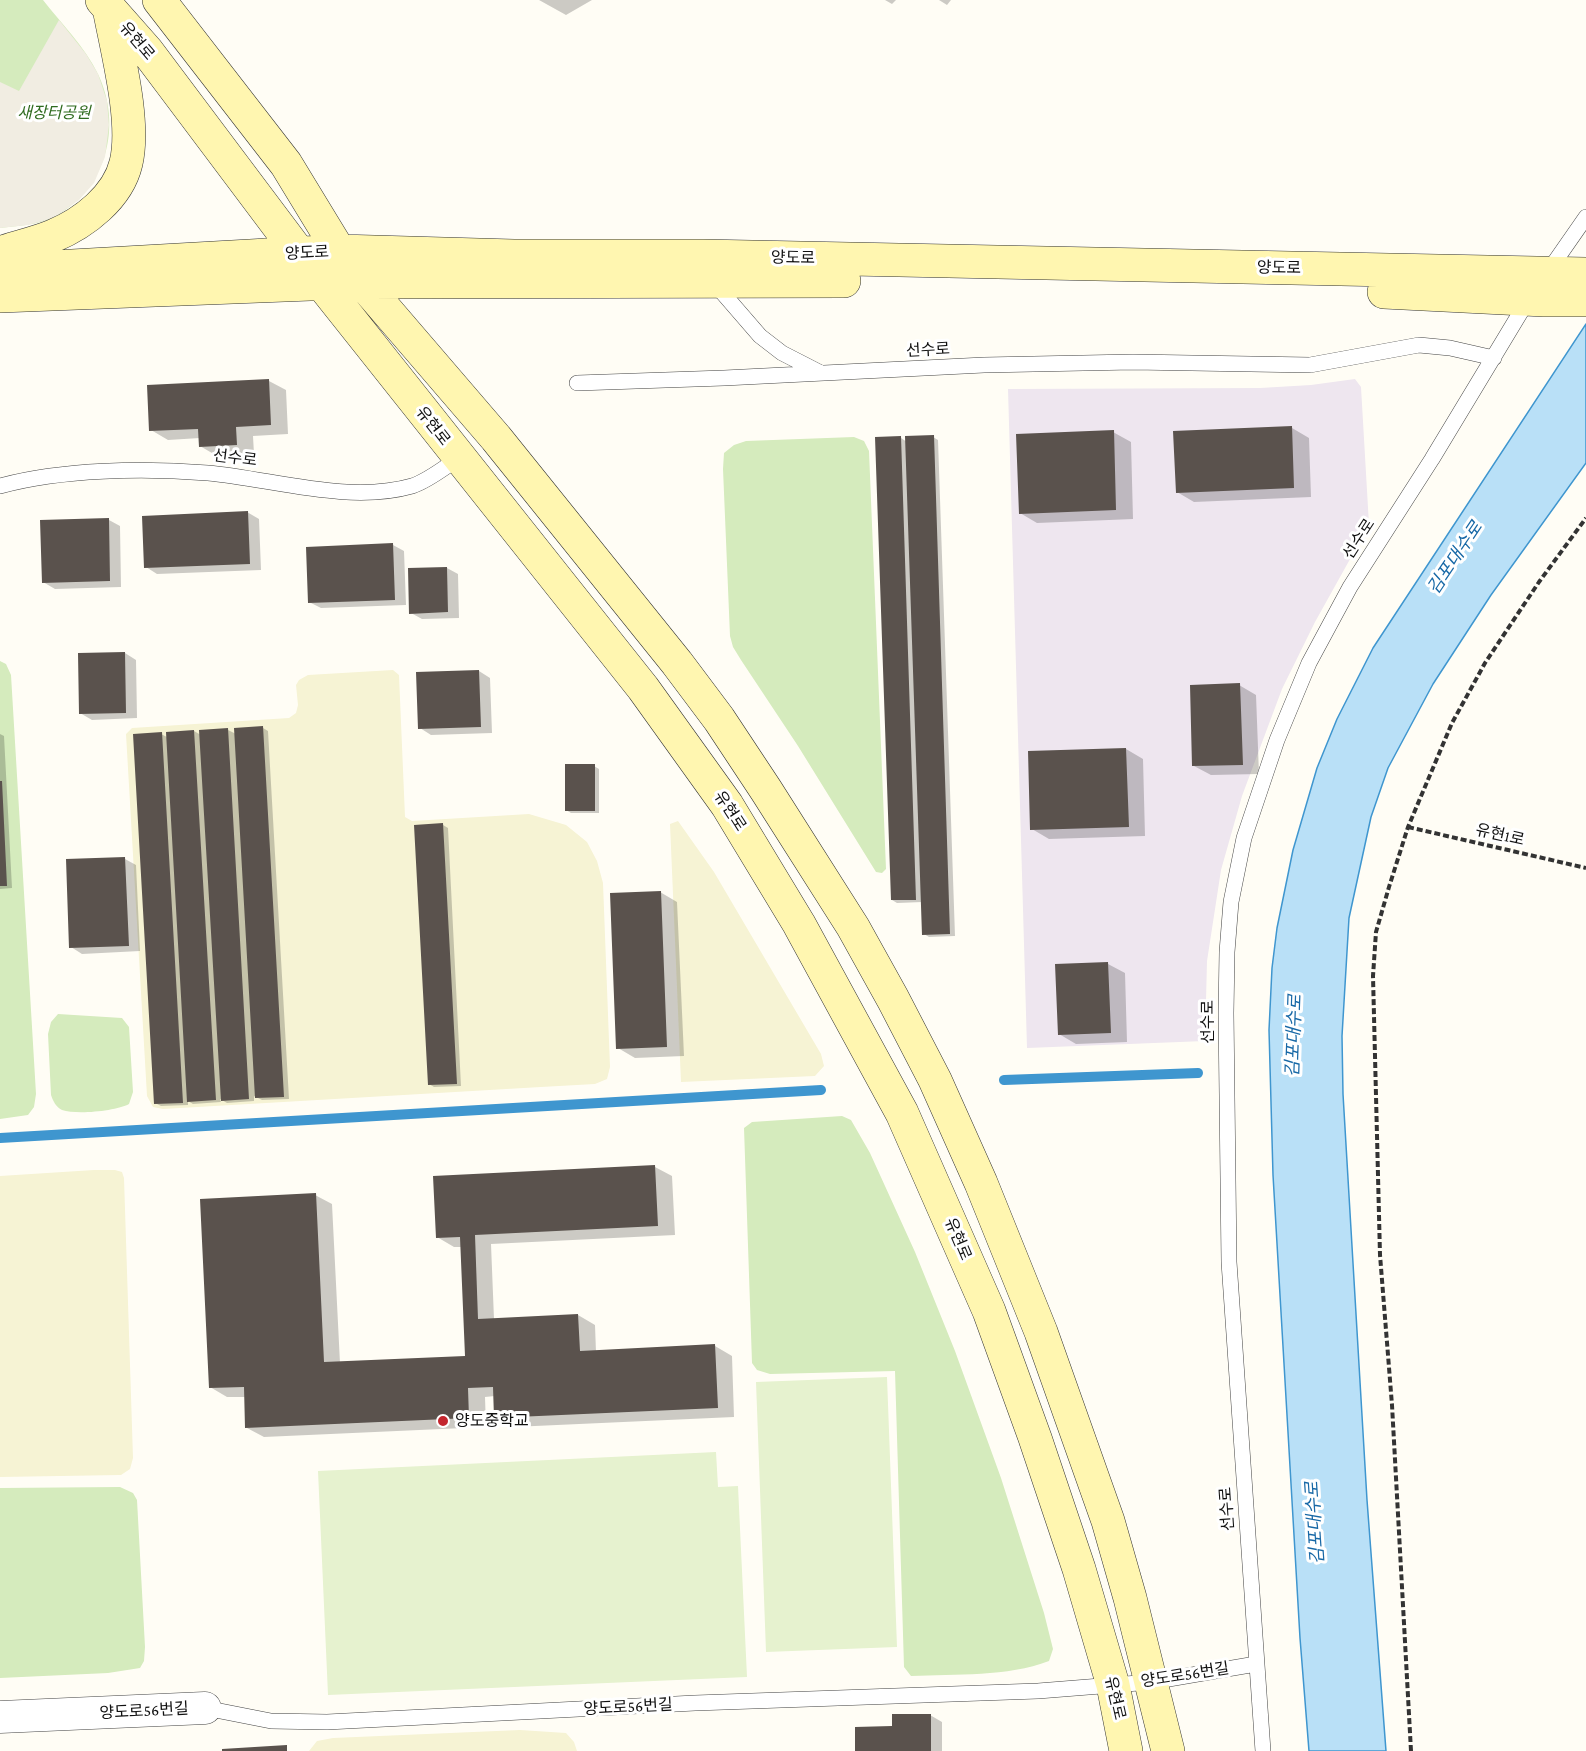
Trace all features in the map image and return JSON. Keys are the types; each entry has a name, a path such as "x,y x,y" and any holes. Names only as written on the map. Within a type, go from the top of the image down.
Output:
{"street":[{"path":"159,0 286,164 339,251 362,282 503,447 677,663 719,719 846,917 887,988 935,1080 981,1183 1041,1332 1108,1521 1130,1598 1168,1751"},
{"path":"0,253 54,236 82,220 104,202 117,184 126,165 129,143 127,111 105,4"},
{"name":"유현로","path":"105,4 147,51 322,284 686,745 727,805 799,924 902,1113 989,1311 1079,1569 1113,1685 1126,1751"},
{"name":"양도로","path":"0,270 339,251 514,256 715,257 1553,284 1586,300"},
{"name":"양도로","path":"0,296 362,282 948,281 1179,285 1553,284"},
{"name":"양도로56번길","path":"0,1718 205,1708"}],"lane":[{"name":"선수로","path":"1263,1751 1229,1262 1227,952 1231,902 1244,838 1277,740 1309,663 1350,587 1494,358 1553,284 1586,217"},
{"path":"713,281 760,336 782,353 821,374"},
{"name":"선수로","path":"577,383 984,365 1110,363 1310,365 1419,345 1450,348 1494,358"},
{"name":"선수로","path":"0,486 58,475 142,470 207,473 311,488 377,492 414,485 459,458"},
{"name":"양도로56번길","path":"205,1708 272,1721 327,1722 695,1703 1038,1691 1151,1682 1256,1664"}],"path":[{"path":"1412,1751 1393,1416 1380,1255 1373,976 1376,932 1408,826 1452,723 1485,663 1539,582 1586,518"},
{"name":"유현1로","path":"1408,826 1586,868"}],"shaded area":[{"name":"새장터공원","path":"59,20 86,54 98,74 107,101 109,125 105,157 94,183 79,200 53,218 28,225 0,228 0,82 19,91"},
{"path":"1355,379 1361,387 1369,525 1315,622 1282,689 1242,796 1221,870 1207,961 1205,1041 1027,1048 1008,389 1260,388 1311,385"},
{"path":"393,670 399,675 405,817 412,821 529,814 566,825 587,842 597,861 603,883 610,1067 607,1079 595,1084 163,1109 153,1107 147,1096 126,734 132,728 289,718 296,713 298,705 296,685 299,680 308,675"},
{"path":"678,821 714,872 821,1054 824,1066 815,1076 681,1082 670,824"},
{"path":"115,1170 122,1172 124,1178 133,1458 130,1469 121,1475 0,1477 0,1176"},
{"path":"520,1730 566,1733 574,1742 577,1751 309,1751 317,1741 333,1738"}],"green space":[{"name":"새장터공원","path":"0,0 43,0 80,45 93,64 105,94 109,115 109,135 105,155 97,173 72,205 48,220 0,228"},
{"path":"854,437 864,441 869,451 886,869 882,873 876,872 798,746 741,660 733,647 730,636 724,453 734,445 746,441"},
{"path":"0,661 6,664 11,675 36,1094 34,1107 28,1115 0,1119"},
{"path":"58,1014 122,1018 129,1027 133,1092 129,1104 115,1109 86,1112 62,1110 56,1106 51,1095 48,1034 51,1022"},
{"path":"842,1116 851,1120 870,1153 915,1252 955,1351 1001,1478 1044,1613 1053,1649 1049,1661 999,1672 911,1676 904,1667 895,1371 770,1374 757,1370 752,1363 744,1128 752,1122"},
{"path":"887,1377 897,1647 766,1652 756,1382"},
{"path":"716,1452 718,1487 738,1486 747,1677 328,1695 318,1471"},
{"path":"120,1487 133,1493 137,1500 145,1647 144,1661 140,1668 108,1673 0,1678 0,1488"}],"water":[{"name":"김포대수로","path":"1586,324 1586,463 1491,595 1433,684 1388,768 1371,817 1349,918 1342,1036 1343,1094 1367,1500 1386,1751 1309,1751 1300,1638 1273,1175 1269,1030 1272,968 1277,928 1293,850 1317,768 1337,719 1373,648"}],"building":[{"path":"269,379 271,425 236,427 237,445 199,447 198,429 149,431 147,385"},
{"path":"1292,426 1294,488 1176,493 1173,431"},
{"path":"1114,430 1116,510 1019,514 1016,434"},
{"path":"934,435 950,934 922,935 905,436"},
{"path":"901,436 916,900 891,900 875,437"},
{"path":"248,511 250,564 144,568 142,516"},
{"path":"109,518 110,581 42,583 40,520"},
{"path":"393,543 395,600 308,603 306,547"},
{"path":"447,567 448,612 409,614 408,568"},
{"path":"125,652 126,713 79,714 78,653"},
{"path":"479,670 481,727 418,729 416,672"},
{"path":"1240,683 1243,765 1192,766 1190,685"},
{"path":"263,726 284,1097 255,1098 234,728"},
{"path":"228,728 249,1099 221,1101 199,730"},
{"path":"194,730 216,1100 187,1102 166,732"},
{"path":"162,732 183,1103 154,1104 133,734"},
{"path":"1126,748 1129,827 1030,830 1028,751"},
{"path":"565,764 595,764 595,811 565,811"},
{"path":"0,781 2,781 7,886 0,886"},
{"path":"443,823 457,1084 428,1085 414,825"},
{"path":"125,857 129,946 69,948 66,859"},
{"path":"661,891 667,1047 616,1049 610,893"},
{"path":"1108,962 1111,1033 1058,1035 1055,964"},
{"path":"655,1165 658,1226 475,1235 478,1319 578,1314 580,1351 715,1344 718,1408 494,1418 493,1387 468,1388 469,1418 245,1428 244,1387 209,1388 200,1199 316,1193 324,1362 465,1356 460,1237 436,1238 433,1176"},
{"path":"892,1714 931,1714 931,1751 855,1751 855,1727 892,1726"},
{"path":"287,1745 287,1751 222,1751 222,1749"}],"waterway":[{"path":"1004,1080 1198,1073"},
{"path":"0,1138 821,1090"}],"place":[{"name":"양도중학교","path":"443,1421"}]}
